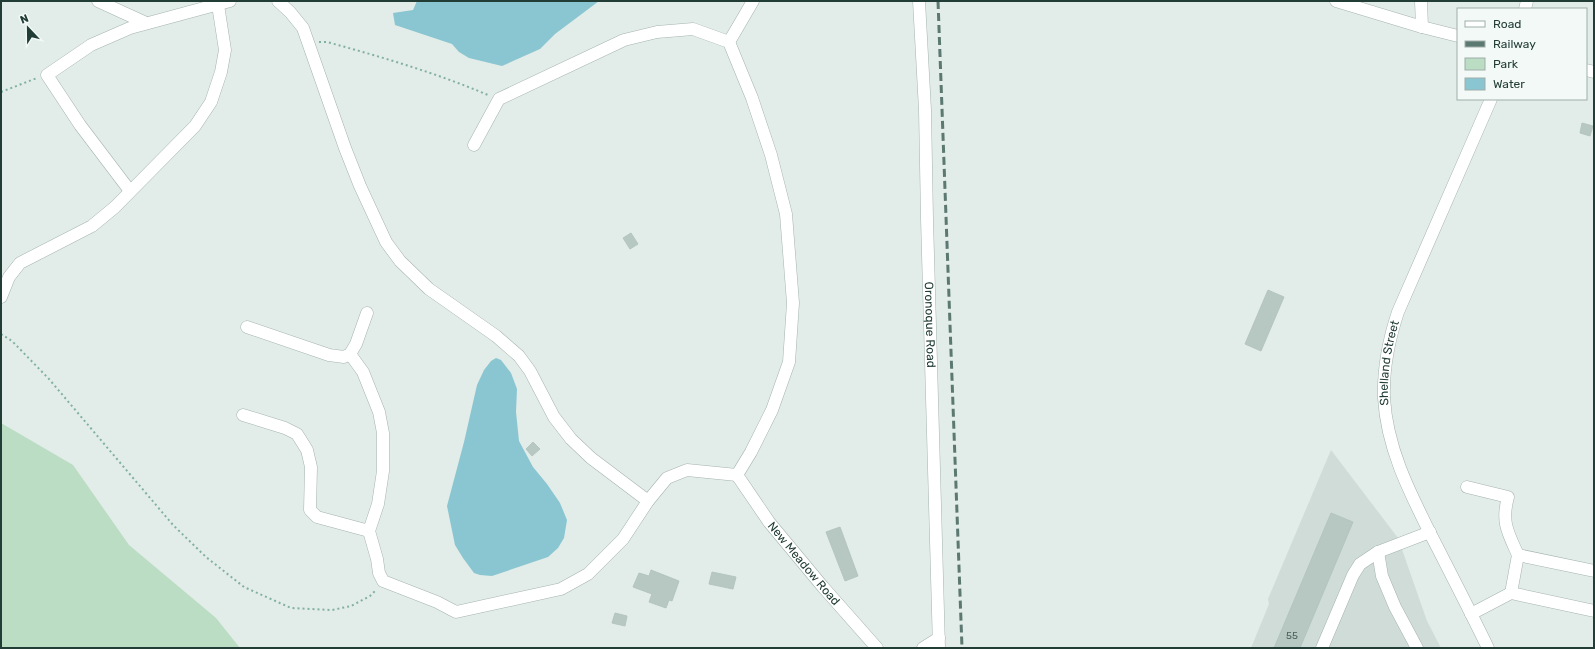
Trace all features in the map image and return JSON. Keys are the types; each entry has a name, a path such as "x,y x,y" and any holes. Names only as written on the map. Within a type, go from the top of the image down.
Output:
{"street":[{"path":"98,1 146,23"},
{"path":"130,192 80,125 47,75 91,45 130,28 230,1"},
{"path":"278,1 290,12 303,28 345,148 360,186 386,242 400,261 429,289 496,336 519,356 530,371 554,417 571,439 591,458 648,501"},
{"path":"729,42 753,1"},
{"name":"Oronoque Road","path":"919,1 925,110 926,219 939,643"},
{"path":"1336,1 1422,27 1457,36"},
{"path":"1421,1 1422,27"},
{"path":"1,297 9,277 20,263 92,226 115,207 195,126 211,102 221,72 225,50 218,5"},
{"path":"350,354 363,372 379,412 383,433 383,471 378,504 368,531 377,559 379,573 383,581 436,602 456,612 561,589 588,574 623,539 648,501 667,478 687,470 737,475 751,452 772,410 789,362 793,303 786,214 771,156 752,98 729,42 693,29 657,32 624,40 499,99 474,145"},
{"name":"Shelland Street","path":"1488,648 1405,482 1393,448 1387,421 1384,397 1385,366 1398,312 1491,100"},
{"path":"247,327 329,355 344,357 350,354 356,344 367,313"},
{"path":"243,415 285,428 297,434 307,450 311,467 310,510 317,517 368,531"},
{"name":"New Meadow Road","path":"737,475 768,522 877,648"},
{"path":"1467,487 1508,497 1505,508 1505,525 1518,555 1511,592"},
{"path":"1322,648 1356,569 1363,561 1378,552 1430,532"},
{"path":"1378,552 1382,576 1395,607 1417,648"},
{"path":"1518,555 1594,571"},
{"path":"1471,614 1511,592 1594,611"},
{"path":"923,648 939,643"}],"path":[{"path":"309,42 327,42 392,60 466,85 499,99"},
{"path":"1,92 47,75"},
{"path":"1,334 12,341 49,379 173,525 206,557 244,587 291,608 332,610 351,606 370,596 383,581"}],"shaded area":[{"path":"1331,450 1398,538 1427,621 1441,648 1251,648 1269,604 1268,599"}],"green space":[{"path":"1,423 73,465 129,545 216,618 240,648 1,648"}],"water":[{"path":"417,1 599,1 555,34 540,49 502,66 469,58 459,52 452,44 395,25 393,13 413,10"},
{"path":"496,358 501,360 511,373 517,389 516,412 519,441 533,467 560,503 567,520 564,538 558,548 548,557 492,576 474,573 463,558 455,545 447,506 477,385 484,370 491,361"}],"building":[{"path":"1582,123 1593,126 1590,136 1580,133"},
{"path":"631,233 638,244 630,249 623,238"},
{"path":"1268,290 1284,297 1261,351 1245,344"},
{"path":"533,442 540,449 532,456 526,449"},
{"path":"1331,513 1353,522 1300,648 1274,648"},
{"path":"840,527 858,576 845,581 826,532"},
{"path":"651,570 679,581 672,601 669,600 666,608 649,602 652,594 633,587 639,573 649,576"},
{"path":"712,572 736,577 733,589 709,584"},
{"path":"615,613 627,616 625,626 612,623"}],"railway":[{"path":"938,1 962,648"}]}
